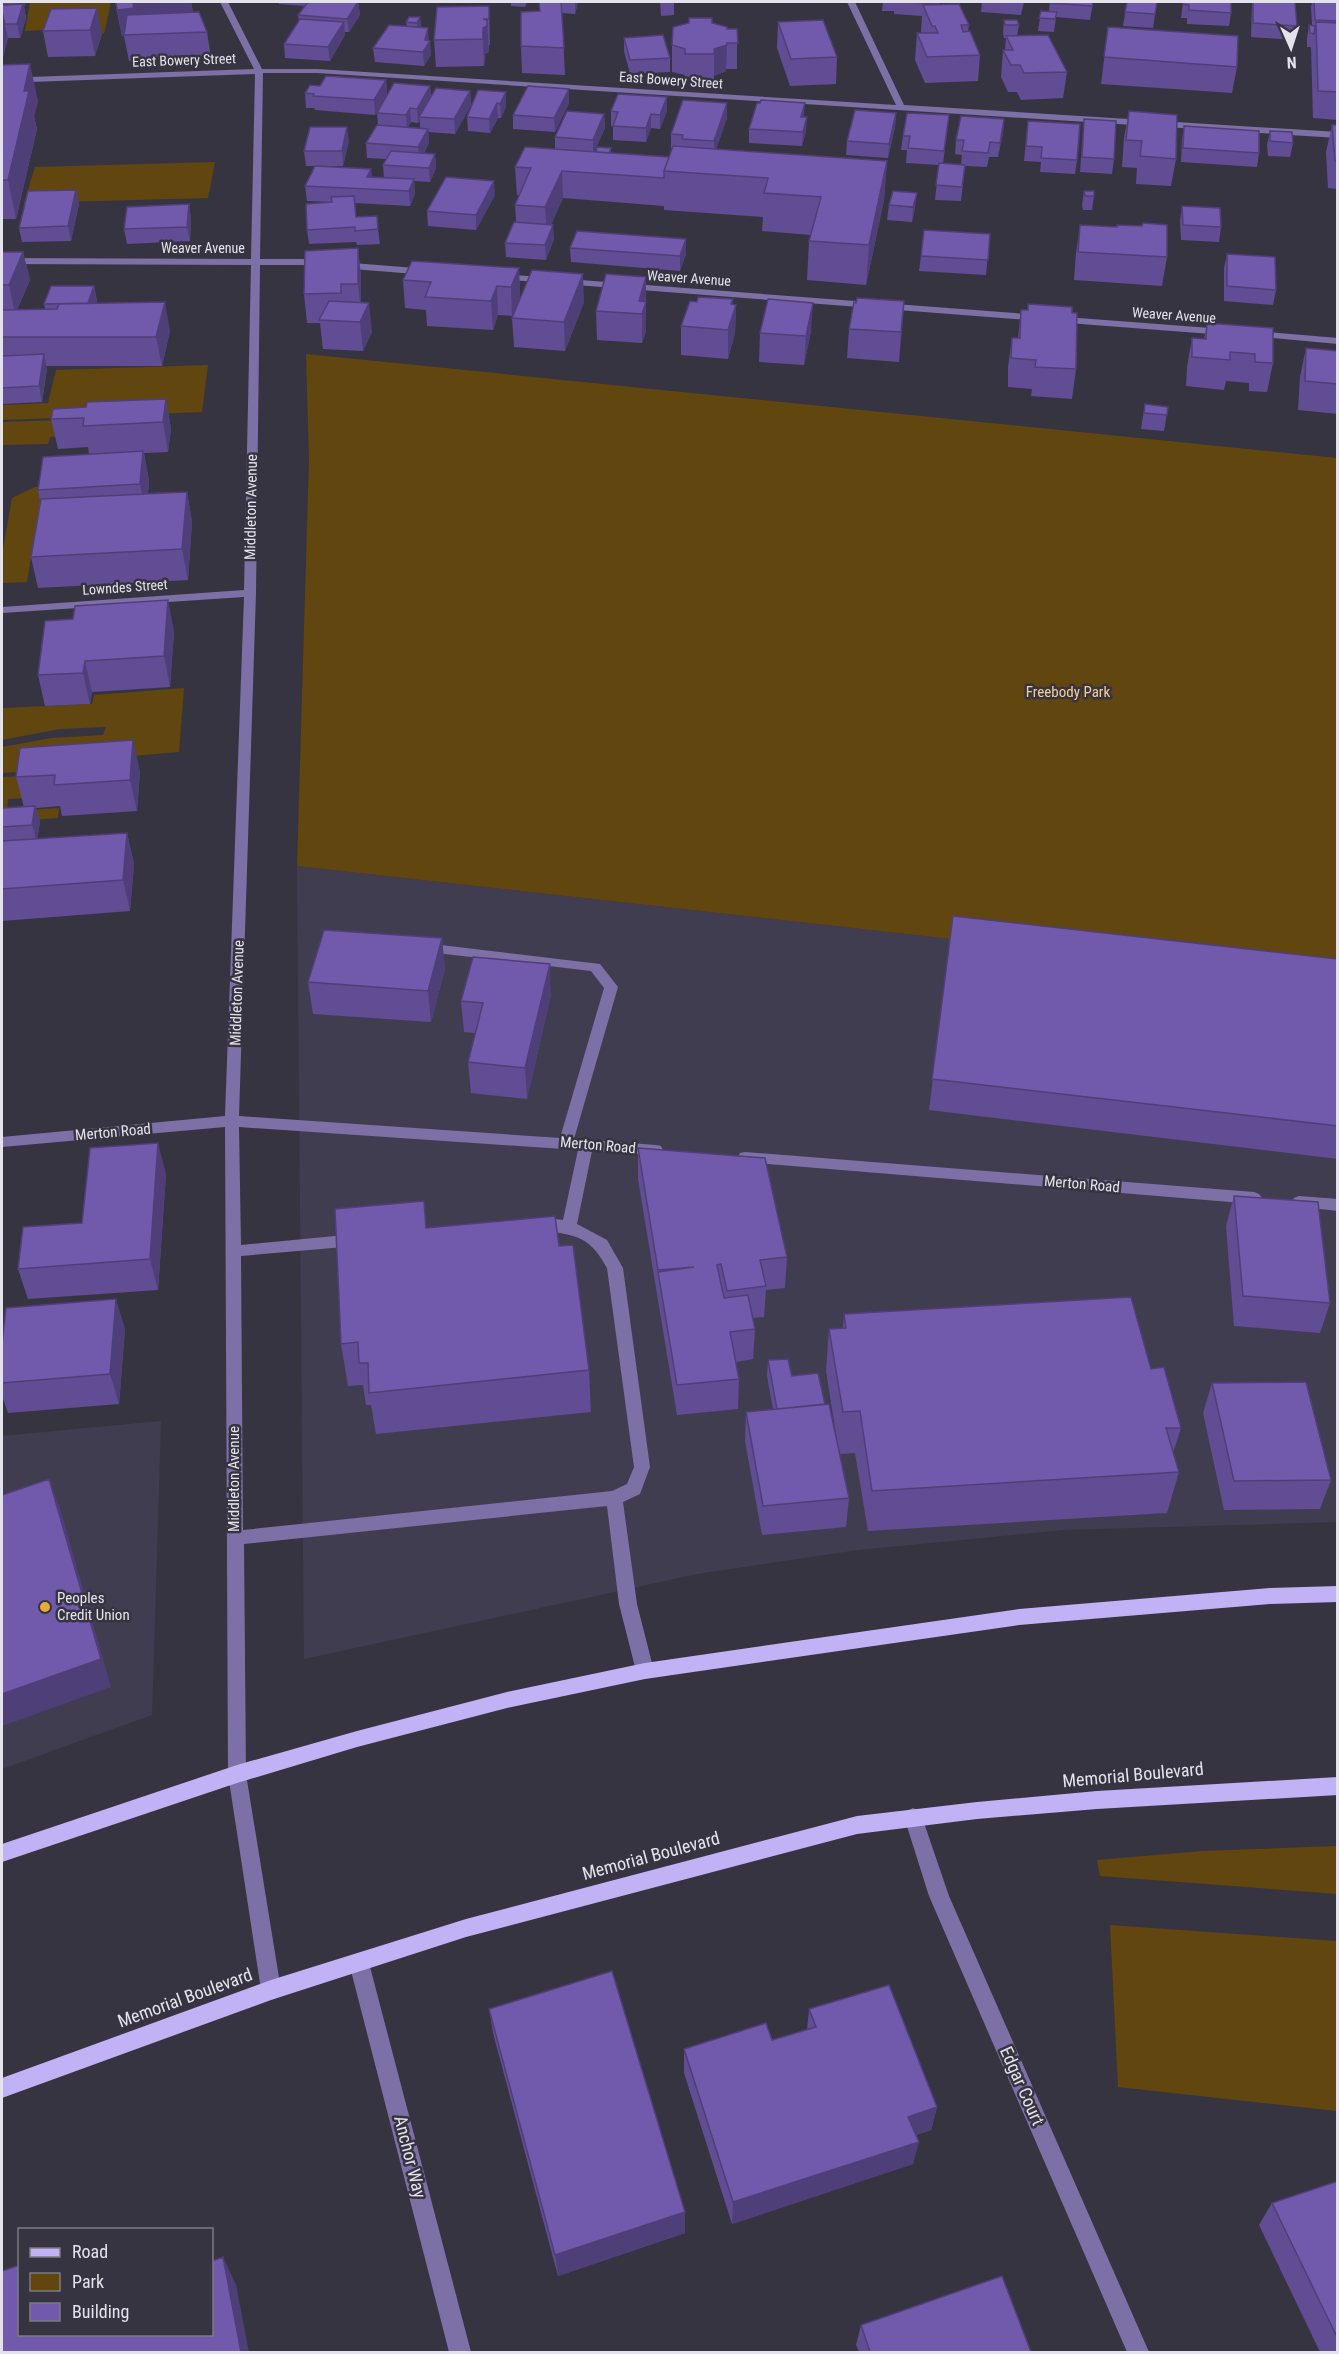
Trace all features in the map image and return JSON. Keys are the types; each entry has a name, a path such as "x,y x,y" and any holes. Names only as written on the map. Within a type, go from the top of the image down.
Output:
{"main road":[{"path":"2,1853 237,1774 357,1739 507,1700 645,1671 1018,1617 1270,1596 1338,1594"},
{"name":"Memorial Boulevard","path":"2,2088 271,1990 500,1919 857,1826 912,1818 1188,1792 1338,1786"}],"street":[{"name":"Middleton Avenue","path":"224,2 259,71 250,593 232,1121 234,1538 237,1774 271,1990"},
{"path":"851,2 902,109"},
{"name":"East Bowery Street","path":"2,81 259,71 317,71 1338,135"},
{"name":"Weaver Avenue","path":"2,261 302,262 445,273"},
{"name":"Weaver Avenue","path":"492,277 1230,333"},
{"path":"1242,333 1338,341"},
{"name":"Lowndes Street","path":"2,610 250,593"},
{"path":"406,946 595,967 611,987 566,1142"},
{"name":"Merton Road","path":"2,1142 232,1121 566,1142 669,1151"},
{"path":"569,1227 586,1145"},
{"name":"Merton Road","path":"729,1156 1338,1205"},
{"path":"234,1538 614,1498 634,1490 642,1467 615,1268 602,1244 569,1227 542,1223 518,1225"},
{"path":"234,1251 376,1238"},
{"path":"614,1498 628,1604 645,1671"},
{"name":"Edgar Court","path":"912,1818 939,1896 1138,2352"},
{"name":"Anchor Way","path":"359,1963 460,2352"}],"shaded area":[{"path":"297,866 1337,982 1337,1522 1063,1530 858,1550 697,1574 304,1659"},
{"path":"161,1421 152,1715 2,1769 2,1436"}],"green space":[{"path":"30,2 111,2 104,34 92,27 25,31"},
{"path":"215,162 208,198 24,203 35,167"},
{"name":"Freebody Park","path":"306,354 1337,458 1337,982 297,866 309,459"},
{"path":"208,365 202,412 2,420 2,405 48,403 56,370"},
{"path":"64,420 61,436 50,437 48,444 2,445 2,422"},
{"path":"35,487 43,487 27,582 2,583 2,555 12,498"},
{"path":"184,688 179,752 85,760 80,768 2,773 2,747 51,738 103,735 106,727 60,729 2,740 2,708 92,704 94,695"},
{"path":"26,776 23,798 8,799 7,811 59,808 58,818 2,822 2,777"},
{"path":"1337,1846 1337,1894 1100,1876 1097,1860 1202,1851"},
{"path":"1110,1925 1337,1941 1337,2111 1118,2087"}],"building":[{"path":"116,2 163,2 133,4 134,8 117,10"},
{"path":"308,2 358,2 347,19 298,15"},
{"path":"539,2 561,2 564,48 521,46 521,12 540,11"},
{"path":"906,2 937,2 937,4"},
{"path":"1050,2 1093,2 1092,6"},
{"path":"1127,2 1157,2 1155,14 1125,12"},
{"path":"1183,2 1231,2 1231,13 1189,10 1189,5"},
{"path":"1253,2 1295,2 1297,26 1253,23"},
{"path":"1314,2 1338,2 1338,21 1315,20"},
{"path":"23,4 17,24 5,24 2,5"},
{"path":"959,4 969,25 961,25 963,32 970,31 980,55 927,57 917,33 938,33 935,26 932,26 923,5"},
{"path":"489,6 489,19 483,19 487,20 487,26 483,28 483,39 434,40 437,7"},
{"path":"97,8 90,30 43,31 51,9"},
{"path":"1041,11 1057,12 1055,19 1039,18"},
{"path":"199,12 207,32 124,35 127,15"},
{"path":"409,17 420,17 417,23 406,22"},
{"path":"689,18 712,18 712,23 727,27 727,29 737,29 738,43 727,43 727,45 714,49 714,54 685,54 685,49 672,45 673,27 689,23"},
{"path":"300,19 344,22 328,47 284,44"},
{"path":"823,20 837,57 791,59 778,22"},
{"path":"1004,20 1017,20 1019,25 1005,25"},
{"path":"1316,22 1338,23 1338,92 1318,91"},
{"path":"389,25 428,28 425,40 430,41 423,52 373,48"},
{"path":"1309,25 1315,26 1314,34 1310,33"},
{"path":"1108,27 1238,36 1237,67 1104,57"},
{"path":"663,35 670,58 630,60 624,38"},
{"path":"1048,35 1067,72 1024,73 1020,65 1011,65 1003,50 1013,50 1006,36"},
{"path":"30,64 24,91 29,91 8,180 2,180 2,65"},
{"path":"326,76 386,80 374,100 313,96 314,94 305,93 310,85 320,86"},
{"path":"394,83 430,86 417,109 410,108 406,115 377,113"},
{"path":"528,86 569,89 554,118 513,115"},
{"path":"436,88 470,91 454,119 419,117"},
{"path":"478,90 506,92 489,119 467,117"},
{"path":"618,94 667,97 660,115 651,114 646,128 613,126 618,112 611,111"},
{"path":"683,100 727,103 714,141 682,139 683,135 671,134"},
{"path":"761,100 805,103 801,117 807,117 803,132 749,129 757,103"},
{"path":"855,110 896,113 889,144 847,141"},
{"path":"567,111 604,114 593,140 555,137"},
{"path":"1129,111 1177,115 1176,159 1140,156 1142,141 1126,140"},
{"path":"907,113 949,115 944,151 908,148 910,136 903,136"},
{"path":"961,116 1004,119 1000,143 990,142 988,153 962,151 964,140 956,140"},
{"path":"1084,119 1116,121 1114,159 1082,157"},
{"path":"1028,121 1080,124 1077,160 1041,158 1042,147 1026,146"},
{"path":"377,125 428,129 418,147 366,143"},
{"path":"1332,125 1338,125 1338,161 1335,161"},
{"path":"1184,126 1259,131 1259,153 1183,148"},
{"path":"310,127 347,127 342,151 304,151"},
{"path":"1270,131 1292,132 1293,143 1270,141"},
{"path":"673,146 887,161 869,245 809,241 821,197 764,193 768,178 664,171"},
{"path":"525,147 669,157 664,178 562,171 545,207 515,205 531,168 515,167"},
{"path":"597,147 611,148 609,153 596,152"},
{"path":"391,151 435,154 429,168 383,165"},
{"path":"939,163 965,165 962,187 936,185"},
{"path":"315,166 371,169 367,177 414,179 409,191 305,186"},
{"path":"446,177 494,181 476,215 427,211"},
{"path":"76,190 68,226 19,228 28,191"},
{"path":"893,191 917,193 913,207 889,205"},
{"path":"1084,191 1094,191 1094,196 1085,196"},
{"path":"354,196 356,217 377,216 378,229 355,231 355,227 307,230 306,204 332,202 331,197"},
{"path":"189,204 187,227 124,229 127,207"},
{"path":"1182,206 1220,208 1221,227 1183,225"},
{"path":"514,222 553,225 545,245 505,243"},
{"path":"1143,223 1167,225 1167,257 1078,252 1080,225 1117,227 1117,225 1142,226"},
{"path":"924,230 990,234 988,260 921,256"},
{"path":"577,231 686,239 680,256 570,248"},
{"path":"358,248 358,284 341,284 341,293 304,294 305,251"},
{"path":"2,252 23,252 9,285 2,285"},
{"path":"1227,254 1275,257 1276,290 1227,286"},
{"path":"412,261 519,268 511,287 497,286 491,301 425,297 431,282 403,280"},
{"path":"532,270 583,274 564,322 512,318"},
{"path":"606,274 646,277 639,301 646,302 642,314 596,311"},
{"path":"51,286 94,286 88,303 44,304"},
{"path":"698,297 733,299 731,304 736,305 728,330 681,326 690,301 697,302"},
{"path":"857,298 904,301 901,332 849,329 854,302 856,303"},
{"path":"768,299 813,303 806,336 760,333"},
{"path":"329,301 369,303 360,322 319,320"},
{"path":"165,302 156,337 2,337 2,310 57,309 59,304"},
{"path":"1028,304 1072,307 1072,313 1077,313 1076,369 1035,367 1036,360 1011,358 1012,338 1020,338 1021,310 1028,310"},
{"path":"1207,323 1273,328 1273,363 1255,362 1255,354 1230,352 1230,360 1192,357 1192,338 1206,339"},
{"path":"1306,348 1338,351 1338,384 1305,381"},
{"path":"44,354 39,386 2,388 2,356"},
{"path":"166,399 163,422 83,426 84,418 51,419 53,409 86,407 87,402"},
{"path":"1145,404 1168,407 1167,415 1144,413"},
{"path":"143,451 140,484 38,490 43,457"},
{"path":"187,492 182,549 31,557 41,499"},
{"path":"168,600 164,656 85,661 83,673 38,675 45,621 73,619 75,606"},
{"path":"133,740 130,780 54,785 55,775 16,777 20,748"},
{"path":"35,806 32,825 2,827 2,808"},
{"path":"127,833 123,880 2,889 2,841"},
{"path":"953,916 1338,959 1338,1126 932,1079"},
{"path":"324,930 442,938 428,991 308,982"},
{"path":"473,957 550,964 525,1068 468,1062 483,1003 461,1001"},
{"path":"158,1143 150,1259 18,1269 23,1227 82,1223 90,1148"},
{"path":"638,1148 765,1158 787,1257 760,1260 766,1286 727,1291 721,1264 717,1265 724,1298 748,1295 755,1329 730,1332 739,1379 677,1385 658,1272 694,1267 658,1270"},
{"path":"1234,1196 1318,1202 1330,1303 1243,1296"},
{"path":"424,1201 426,1228 555,1216 559,1246 573,1245 589,1370 369,1393 368,1363 359,1363 358,1342 341,1344 335,1209"},
{"path":"1131,1297 1151,1369 1164,1367 1181,1428 1166,1428 1179,1472 872,1491 860,1411 843,1412 829,1329 846,1328 844,1314"},
{"path":"116,1299 110,1374 2,1383 2,1344 6,1308"},
{"path":"788,1359 792,1376 818,1373 825,1404 777,1409 768,1360"},
{"path":"1306,1382 1331,1480 1234,1481 1212,1383"},
{"path":"829,1404 849,1498 763,1506 746,1412"},
{"name":"Peoples Credit Union","path":"49,1479 101,1659 2,1694 2,1495"},
{"path":"612,1971 685,2212 555,2255 489,2009"},
{"path":"889,1985 937,2107 908,2117 919,2142 733,2202 684,2049 766,2023 772,2040 816,2027 809,2009"},
{"path":"1338,2181 1338,2339 1272,2203"},
{"path":"223,2257 241,2352 2,2352 2,2271 18,2266 18,2336 213,2336 213,2261"},
{"path":"1002,2276 1031,2352 870,2352 861,2325"}],"place":[{"name":"Peoples Credit Union","path":"45,1607"}]}
